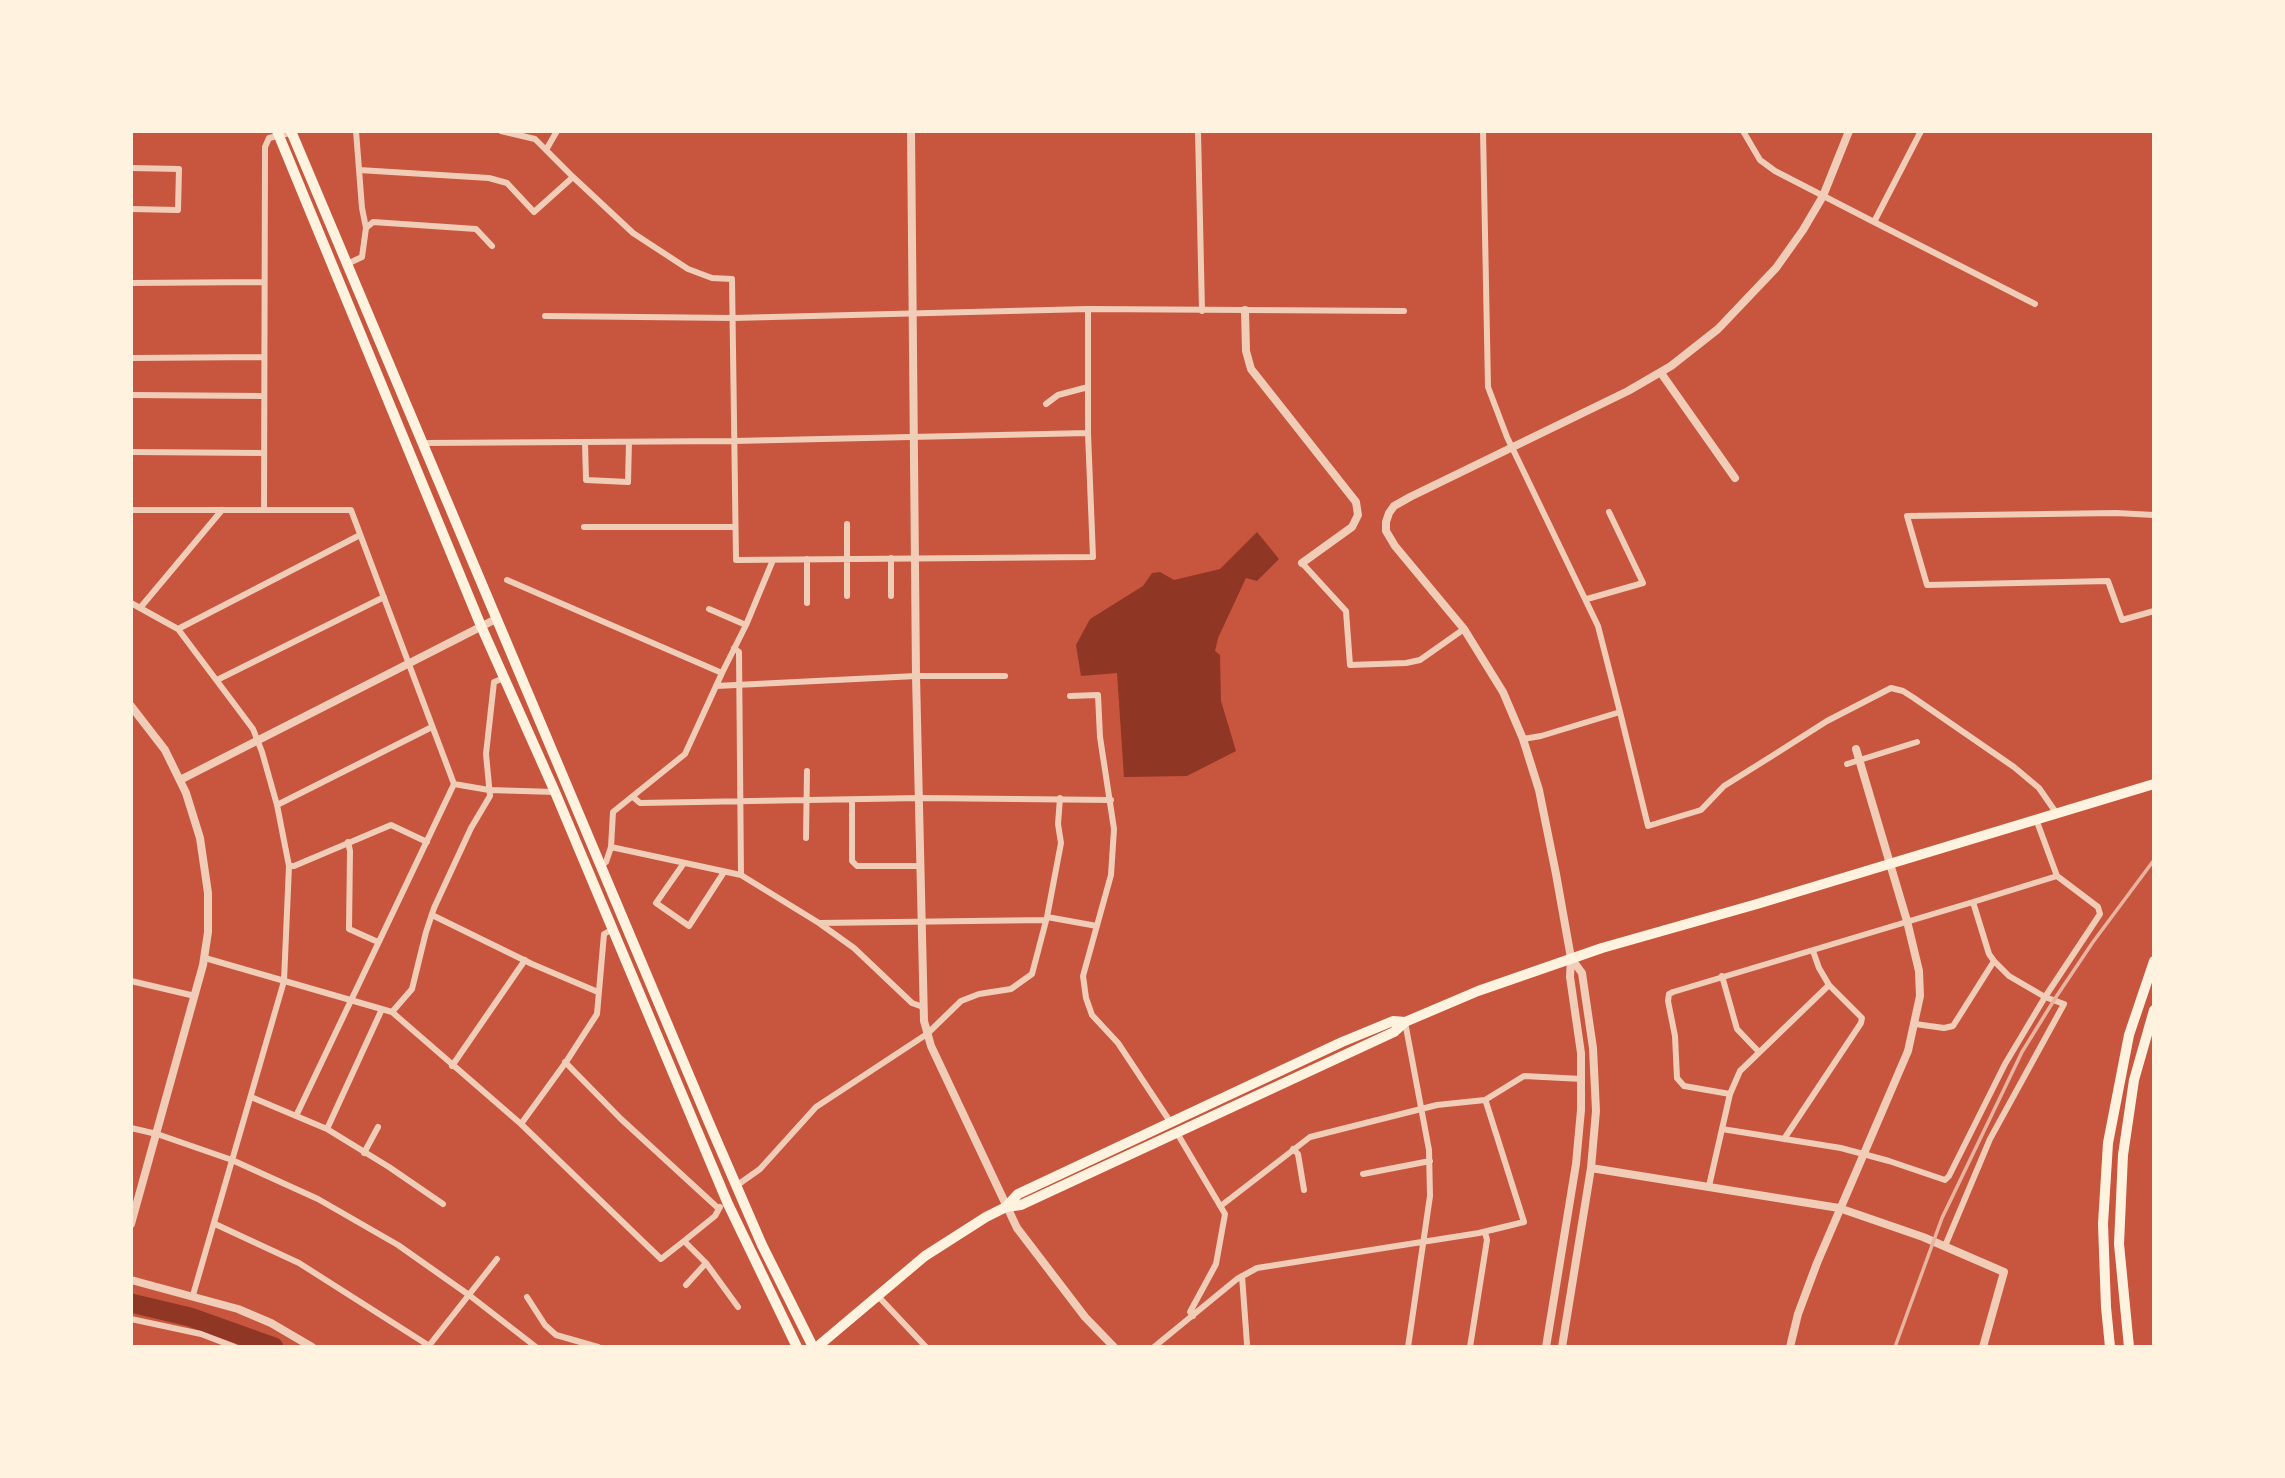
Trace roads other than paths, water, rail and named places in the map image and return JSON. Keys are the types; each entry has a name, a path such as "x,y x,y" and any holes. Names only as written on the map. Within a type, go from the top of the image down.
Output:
{"main road":[{"path":"293,131 736,1186 762,1245 815,1347 934,1250 1006,1207 1021,1205 1174,1128 1394,1032 1405,1022 1478,991 1571,958 2154,784"},
{"path":"277,133 481,626 613,929 723,1206 797,1347"},
{"path":"2110,1347 2103,1224 2108,1143 2129,1035 2154,961"},
{"path":"2129,1347 2119,1244 2123,1155 2134,1080 2154,1010"}],"street":[{"path":"264,510 265,147 269,138 277,133 293,131"},
{"path":"347,264 362,257 366,228 356,131"},
{"path":"501,131 536,139 633,233 688,269 712,278 732,279 736,560 1093,557 1088,433 1088,309"},
{"path":"546,150 557,131"},
{"path":"911,131 916,677 923,1007 927,1034 1006,1207 1022,1235 1085,1317 1115,1347"},
{"path":"1198,131 1202,311"},
{"path":"1483,131 1488,387 1513,448 1598,626 1648,826 1701,810 1724,786 1772,755 1827,721 1891,688 1914,698 2014,767 2039,788 2057,814"},
{"path":"1743,131 1759,160 1775,171 2035,304"},
{"path":"1546,1347 1576,1164 1582,1079 1570,977 1571,958 1539,790 1503,692 1464,629 1395,546 1386,531 1386,522 1394,506 1661,373 1718,329 1760,286 1793,245 1823,196 1849,131"},
{"path":"1874,222 1921,131"},
{"path":"131,168 179,169 178,210 131,209"},
{"path":"359,170 489,178 508,183 534,212 573,177"},
{"path":"366,228 373,222 476,229 492,246"},
{"path":"131,283 264,282"},
{"path":"545,316 733,318 1088,309 1404,312"},
{"path":"1245,310 1246,351 1251,369 1356,502 1358,515 1352,527 1302,564 1346,611 1350,665 1420,660 1464,629"},
{"path":"131,358 264,357"},
{"path":"1661,373 1735,478"},
{"path":"1046,404 1065,392 1088,387"},
{"path":"131,395 264,396"},
{"path":"424,443 734,441 1088,433"},
{"path":"584,442 586,480 628,482 629,442"},
{"path":"131,452 264,453"},
{"path":"131,510 351,510 454,784 296,1116"},
{"path":"140,608 222,510"},
{"path":"1587,599 1643,583 1609,512"},
{"path":"2154,515 2116,513 1907,516 1927,585 2108,581 2122,621 2154,611"},
{"path":"847,524 848,596"},
{"path":"584,527 735,527"},
{"path":"178,629 360,535"},
{"path":"891,558 891,596"},
{"path":"807,559 807,603"},
{"path":"601,866 606,862 611,847 613,812 685,754 746,625 773,560"},
{"path":"507,580 722,673"},
{"path":"218,680 384,597"},
{"path":"131,603 178,629 253,729 276,805 289,866 284,981 193,1295"},
{"path":"709,609 746,625"},
{"path":"180,780 496,619"},
{"path":"734,648 739,652 741,875"},
{"path":"716,686 1005,676"},
{"path":"392,1012 412,989 432,915 471,828 490,796 486,754 494,682 504,678"},
{"path":"1070,696 1098,695 1100,737 1114,829 1111,876 1083,976 1086,998 1092,1015 1118,1044 1174,1128 1225,1214 1216,1264 1190,1312 1193,1316"},
{"path":"131,706 165,750 195,820 205,866 208,932 205,958 195,996 131,1224"},
{"path":"1522,739 1541,736 1620,712"},
{"path":"276,805 432,727"},
{"path":"1847,764 1917,742"},
{"path":"1790,1347 1798,1314 1839,1208 1897,1078 1915,1024 1920,996 1919,971 1908,921 1856,749"},
{"path":"806,838 807,771"},
{"path":"454,784 489,790 555,792"},
{"path":"633,796 640,803 920,798 1111,800"},
{"path":"736,1186 760,1169 816,1107 927,1034 961,1001 979,994 1011,989 1032,974 1061,843 1058,824 1060,798"},
{"path":"852,801 852,861 857,866 921,866"},
{"path":"1722,1129 1817,1143 1863,1154 1945,1180 2045,997 2100,915 2098,907 2057,876 2036,819"},
{"path":"289,866 391,825 426,842"},
{"path":"348,842 349,929 378,942"},
{"path":"611,847 741,875 855,948 912,1003 923,1007"},
{"path":"684,863 656,903 689,926 724,873"},
{"path":"1730,1094 1684,1086 1677,1078 1669,994 2057,876"},
{"path":"1945,1246 1990,1139 2064,1004 2045,997 2009,976 1994,961 1989,954 1973,902"},
{"path":"432,915 598,992"},
{"path":"819,923 1046,919 1097,926"},
{"path":"521,1124 597,1014 604,934 613,929"},
{"path":"1784,1139 1861,1023 1860,1014 1829,985 1813,951"},
{"path":"205,958 392,1012 521,1124 661,1259 715,1216 723,1206 621,1119 565,1062"},
{"path":"1562,1347 1591,1168 1596,1111 1594,1059 1582,973 1571,958"},
{"path":"452,1066 525,960"},
{"path":"1915,1024 1944,1028 1954,1026 1994,961"},
{"path":"1722,976 1737,1030 1759,1052"},
{"path":"131,981 195,996"},
{"path":"1709,1186 1730,1094 1740,1071 1829,985"},
{"path":"327,1129 382,1009"},
{"path":"1405,1022 1430,1161 1430,1196 1408,1347"},
{"path":"1222,1205 1310,1137 1422,1109 1485,1100 1524,1076 1582,1079"},
{"path":"251,1097 327,1129 443,1204"},
{"path":"1154,1347 1242,1276 1257,1268 1485,1232 1524,1222 1486,1102"},
{"path":"364,1153 378,1127"},
{"path":"131,1128 157,1134 232,1160 318,1199 398,1245 536,1347"},
{"path":"1293,1149 1298,1154 1304,1190"},
{"path":"1363,1174 1430,1161"},
{"path":"1591,1168 1839,1208 1871,1217 2004,1272 1983,1347"},
{"path":"215,1224 299,1262 429,1346 496,1259"},
{"path":"1471,1347 1487,1240 1485,1232"},
{"path":"684,1241 706,1263 738,1307"},
{"path":"686,1285 706,1263"},
{"path":"1242,1276 1247,1344"},
{"path":"131,1280 238,1309 271,1323 312,1347"},
{"path":"877,1295 926,1347"},
{"path":"527,1297 545,1325 556,1335 598,1347"},
{"path":"131,1319 201,1334 235,1347"},
{"path":"1165,1339 1168,1347"}],"waterway":[{"path":"131,1303 190,1317 274,1347"}],"railway":[{"path":"1895,1347 1942,1218 2022,1052 2093,942 2154,860"}]}
